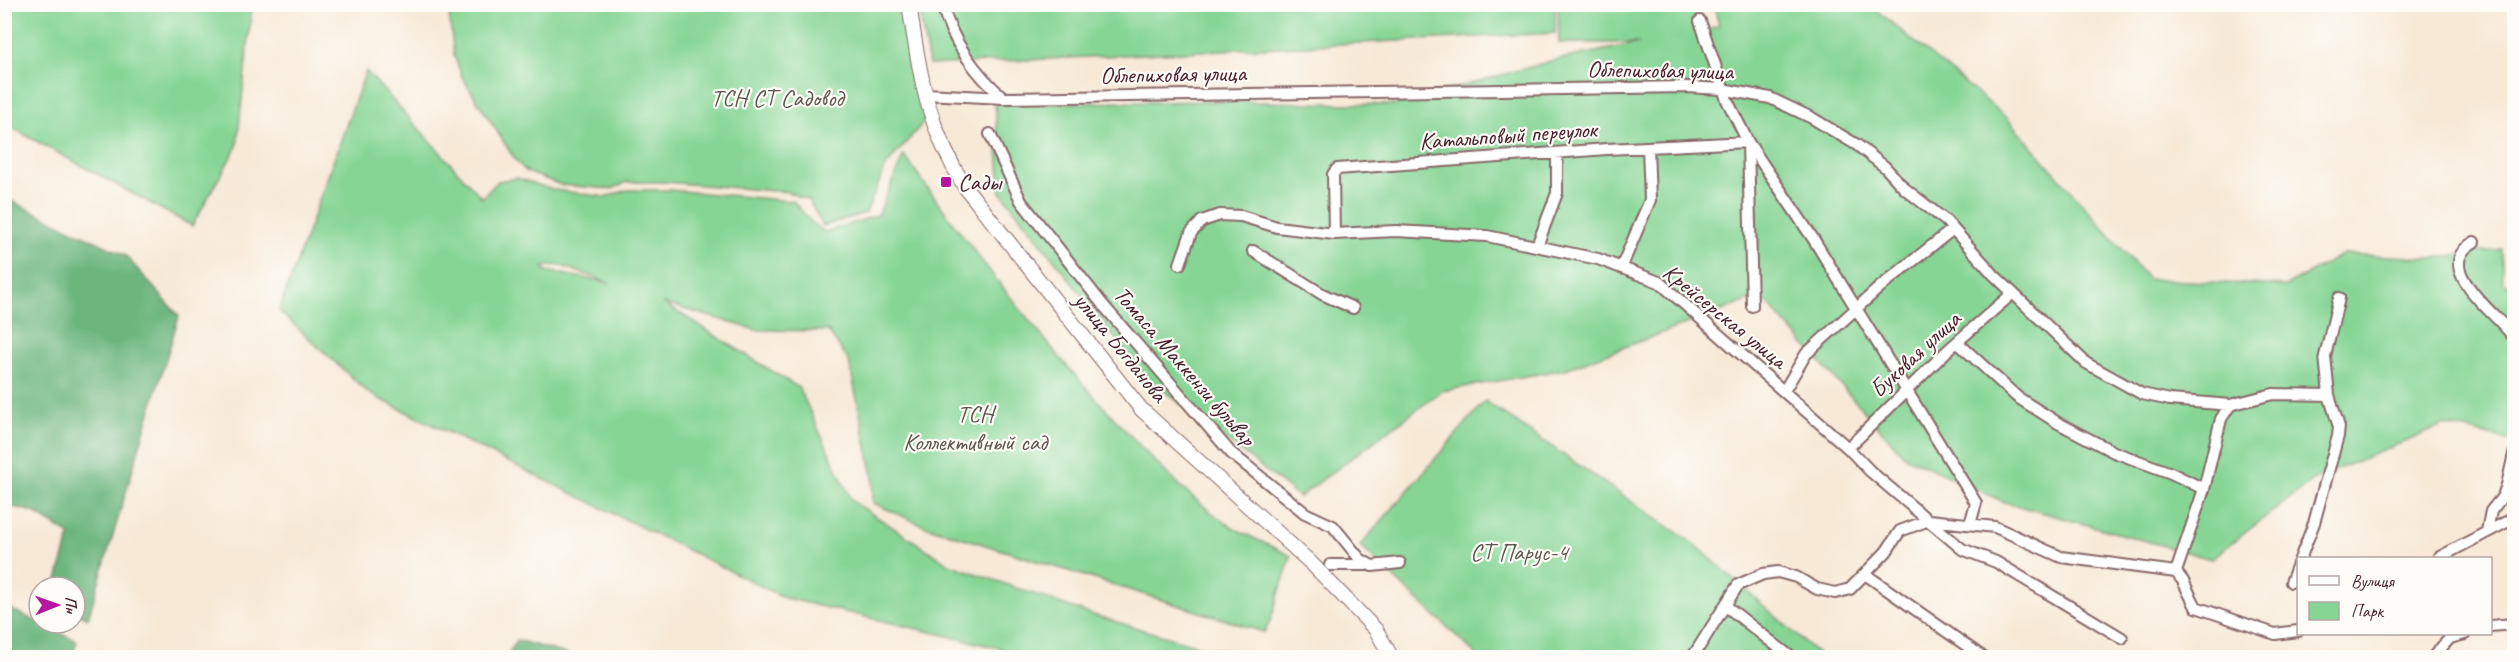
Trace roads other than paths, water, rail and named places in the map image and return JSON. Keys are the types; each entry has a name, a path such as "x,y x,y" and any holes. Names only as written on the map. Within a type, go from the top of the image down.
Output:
{"main road":[{"name":"улица Богданова","path":"909,4 924,94 931,118 947,158 965,187 1123,389 1160,429 1321,572 1376,630 1392,657"}],"street":[{"path":"942,4 951,31 972,63 986,83 1004,98"},
{"path":"1700,21 1722,89 1748,141 1857,308 1976,503 1970,524"},
{"name":"Облепиховая улица","path":"924,94 1004,98 1646,88 1722,89 1770,98 1812,118 1857,145 1953,229 2013,293 2086,363 2142,394 2170,400 2230,405 2273,394 2329,395"},
{"name":"Томаса Маккензи бульвар","path":"990,134 1021,201 1163,377 1231,453 1305,513 1333,526 1360,559 1372,566"},
{"path":"1748,141 1752,306"},
{"name":"Катальповый переулок","path":"1334,234 1333,174 1337,169 1748,141"},
{"path":"1621,268 1650,200 1648,147"},
{"path":"1536,246 1557,193 1557,153"},
{"name":"Крейсерская улица","path":"1180,264 1191,233 1202,221 1220,215 1241,216 1277,227 1334,234 1396,231 1487,236 1598,259 1659,282 1848,448 1870,471 1962,549 1996,562 2122,638"},
{"path":"1784,391 1806,354 1857,308 1953,229"},
{"path":"2474,242 2467,246 2460,261 2464,283 2514,338"},
{"path":"1253,251 1322,294 1353,308"},
{"name":"Буковая улица","path":"1848,448 1957,342 2013,293"},
{"path":"2301,557 2314,523 2338,436 2338,427 2329,395 2325,356 2339,298"},
{"path":"1957,342 2017,397 2058,423 2114,452 2171,473 2204,489"},
{"path":"2230,405 2221,419 2180,576 2196,607 2275,634 2297,631"},
{"path":"2487,531 2491,511 2503,496 2507,485 2514,454"},
{"path":"2440,557 2514,518"},
{"path":"1692,657 1738,585 1763,574 1778,572 1796,577 1817,589 1835,593 1850,589 1886,552 1900,531 1929,520 1995,527 2061,557 2180,576"},
{"path":"1330,565 1372,566 1400,563"},
{"path":"2291,582 2297,567"},
{"path":"1865,574 1984,657"},
{"path":"1726,606 1792,657"},
{"path":"2492,626 2514,624"},
{"path":"2432,657 2451,638 2459,635"}],"place":[{"name":"Сады","path":"946,182"}],"park label":[{"name":"ТСН СТ Садовод","path":"777,98"},
{"name":"ТСН Коллективный сад","path":"975,428"},
{"name":"СТ Парус-4","path":"1519,552"}]}
